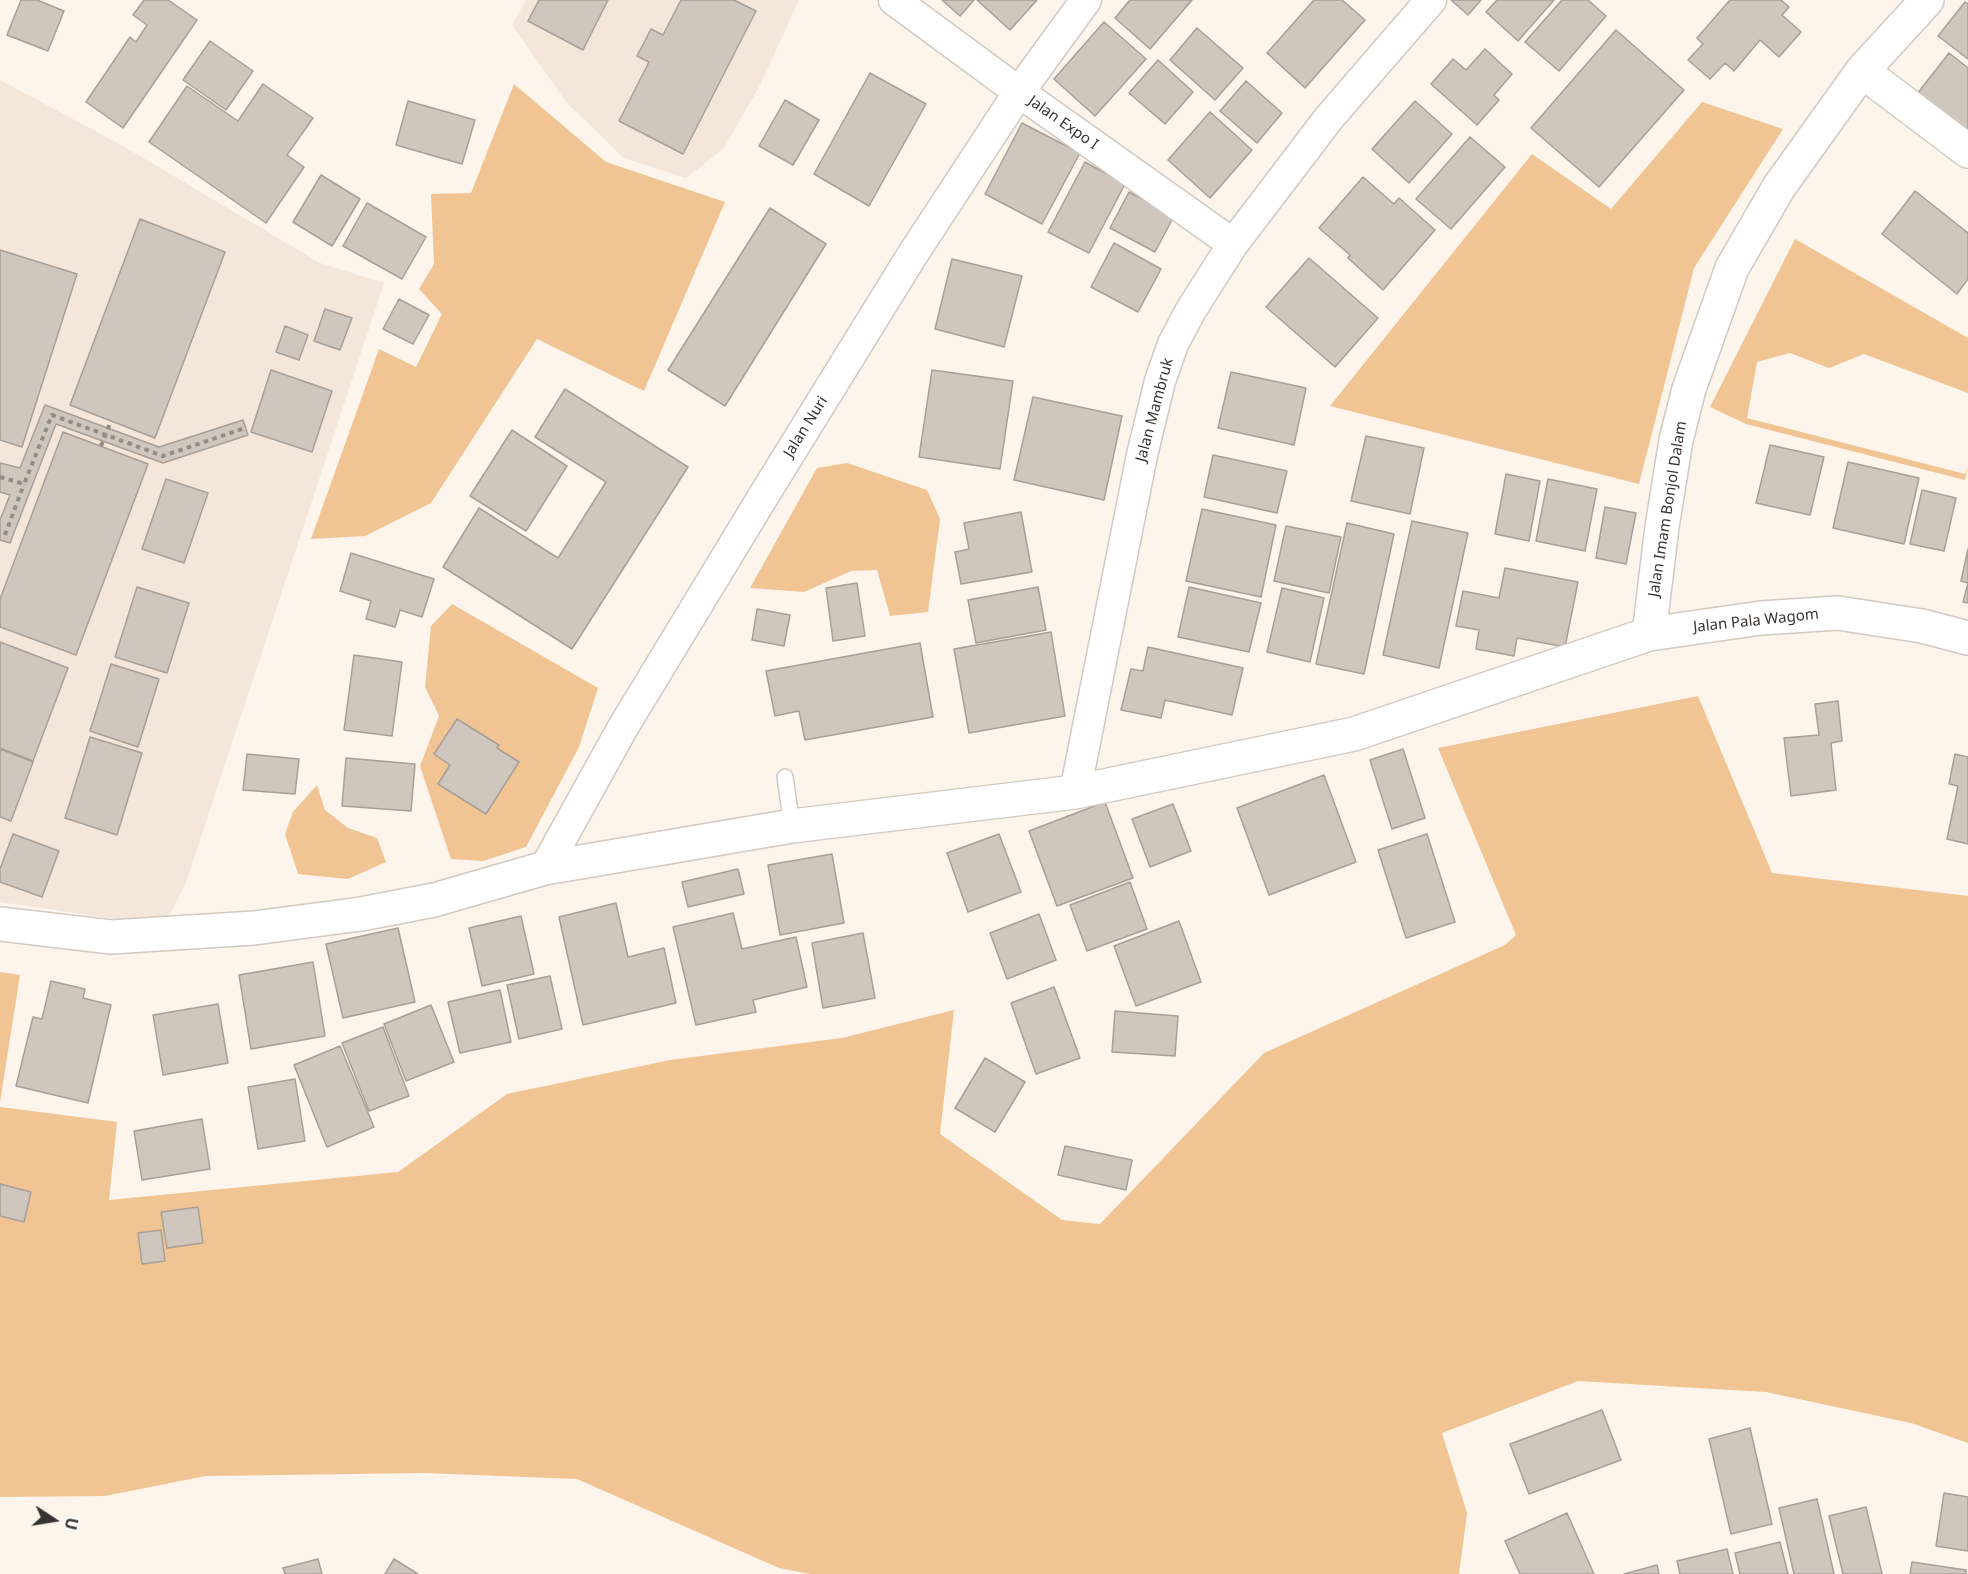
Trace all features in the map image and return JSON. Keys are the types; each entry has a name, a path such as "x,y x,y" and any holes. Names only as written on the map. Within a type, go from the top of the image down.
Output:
{"main road":[{"name":"Jalan Imam Bonjol Dalam","path":"1649,634 1662,527 1676,440 1689,389 1732,268 1779,187 1862,71 1927,0"},
{"path":"1862,71 1968,151"},
{"name":"Jalan Pala Wagom","path":"0,924 111,937 254,928 361,914 434,900 545,868 792,826 1075,792 1354,734 1649,634 1761,618 1838,613 1922,626 1968,638"}],"street":[{"name":"Jalan Expo I","path":"894,0 1233,244"},
{"name":"Jalan Nuri","path":"545,868 622,729 911,257 1019,92 1086,0"},
{"name":"Jalan Mambruk","path":"1075,792 1142,455 1160,381 1173,344 1191,310 1233,244 1329,118 1431,0"}],"lane":[{"path":"785,777 792,826"}],"path":[{"path":"5,535 52,415 163,456 245,428"},
{"path":"101,446 111,421"},
{"path":"0,477 24,484"}],"shaded area":[{"path":"526,0 799,0 759,87 724,148 686,178 624,158 566,102 512,25"},
{"path":"0,80 123,146 320,263 384,283 185,885 164,926 0,902"},
{"path":"514,84 606,162 725,202 644,391 537,339 431,503 365,536 311,539 379,349 416,367 442,314 419,289 434,264 431,194 471,193"},
{"path":"1702,102 1783,129 1694,268 1639,484 1330,406 1532,154 1611,209"},
{"path":"1795,239 1968,338 1968,393 1864,354 1829,368 1790,353 1757,362 1747,418 1965,474 1968,467 1965,480 1746,424 1710,407"},
{"path":"847,463 927,490 940,519 928,612 890,616 877,570 851,571 804,592 750,588 817,468"},
{"path":"452,604 598,688 579,747 526,847 483,861 451,859 420,766 439,716 425,687 431,626"},
{"path":"1698,696 1772,873 1968,896 1968,1443 1911,1423 1766,1392 1578,1381 1442,1433 1467,1513 1459,1574 810,1574 779,1568 577,1479 425,1473 206,1476 105,1496 0,1497 0,1107 117,1122 109,1200 398,1172 507,1094 670,1060 842,1038 954,1010 940,1134 1062,1220 1100,1224 1264,1053 1505,945 1516,935 1438,748"},
{"path":"317,785 325,810 348,828 377,838 386,862 348,879 298,874 285,834 293,812"},
{"path":"0,972 20,975 0,1102"}],"building":[{"path":"21,0 37,0 64,11 48,51 7,35"},
{"path":"144,0 168,0 197,20 123,128 86,102 130,37 136,42 147,25 133,15"},
{"path":"539,0 608,0 583,50 528,21"},
{"path":"681,0 734,0 756,11 683,154 619,121 649,62 637,56 651,29 663,35"},
{"path":"942,0 974,0 960,16"},
{"path":"977,0 1037,0 1010,30"},
{"path":"1130,0 1192,0 1150,49 1115,18"},
{"path":"1314,0 1342,0 1365,20 1305,88 1267,53"},
{"path":"1451,0 1481,0 1468,15"},
{"path":"1497,0 1554,0 1518,41 1486,12"},
{"path":"1562,0 1588,0 1606,16 1559,71 1525,42"},
{"path":"1730,0 1781,0 1789,7 1782,15 1801,32 1779,57 1760,40 1734,71 1725,63 1710,79 1688,60 1703,44 1697,38"},
{"path":"1965,2 1968,4 1968,59 1938,36"},
{"path":"1104,22 1146,59 1095,116 1054,79"},
{"path":"1197,28 1243,68 1215,100 1170,60"},
{"path":"1616,30 1684,90 1599,187 1531,128"},
{"path":"210,41 253,71 226,110 183,80"},
{"path":"1485,49 1512,74 1494,95 1499,100 1477,125 1431,84 1453,59 1466,70"},
{"path":"1949,53 1968,68 1968,135 1917,94"},
{"path":"1158,60 1193,92 1165,124 1129,93"},
{"path":"870,73 926,104 869,206 814,174"},
{"path":"1246,81 1282,113 1257,143 1220,111"},
{"path":"263,84 313,118 287,155 304,167 266,223 149,142 187,86 238,121"},
{"path":"785,100 819,120 793,165 759,146"},
{"path":"408,101 475,120 462,164 396,145"},
{"path":"1415,101 1452,134 1409,183 1372,149"},
{"path":"1210,112 1252,150 1210,198 1168,160"},
{"path":"1022,123 1080,153 1042,224 985,194"},
{"path":"1470,137 1505,167 1451,229 1416,199"},
{"path":"1085,162 1125,184 1089,253 1048,232"},
{"path":"321,175 360,199 332,246 293,222"},
{"path":"1363,177 1394,204 1399,198 1435,230 1383,290 1348,258 1350,255 1319,228"},
{"path":"1915,191 1968,233 1968,279 1957,294 1882,234"},
{"path":"1129,192 1174,216 1155,252 1110,228"},
{"path":"367,203 426,237 402,279 343,246"},
{"path":"770,208 826,244 725,406 668,370"},
{"path":"140,219 225,252 155,438 70,405"},
{"path":"1114,243 1161,269 1138,312 1091,287"},
{"path":"0,250 77,274 22,447 0,440"},
{"path":"1309,258 1378,318 1335,367 1266,307"},
{"path":"952,259 1022,276 1004,347 935,329"},
{"path":"399,299 429,315 413,344 383,329"},
{"path":"325,309 352,318 340,350 314,341"},
{"path":"285,326 308,335 299,360 276,352"},
{"path":"271,370 332,391 312,452 251,432"},
{"path":"932,370 1013,381 1000,469 919,457"},
{"path":"1231,372 1306,388 1294,445 1218,428"},
{"path":"565,389 688,467 572,649 443,567 479,508 558,558 606,482 535,437"},
{"path":"1033,397 1122,416 1104,500 1014,480"},
{"path":"45,405 159,447 243,420 248,435 163,463 56,424 10,543 0,540 0,520 10,495 0,492 0,463 20,468"},
{"path":"512,430 567,466 526,531 470,496"},
{"path":"63,432 148,464 76,655 0,627 0,599"},
{"path":"1366,436 1424,448 1410,514 1351,501"},
{"path":"1770,445 1824,457 1810,515 1756,503"},
{"path":"1213,455 1287,471 1277,513 1204,497"},
{"path":"1848,462 1919,478 1904,544 1833,528"},
{"path":"1506,474 1540,481 1529,541 1495,534"},
{"path":"166,479 208,493 184,563 142,549"},
{"path":"1548,479 1597,489 1585,551 1536,541"},
{"path":"1922,490 1956,498 1944,551 1910,544"},
{"path":"1605,507 1636,513 1626,564 1596,558"},
{"path":"1202,509 1276,525 1261,597 1186,581"},
{"path":"1021,512 1032,572 961,584 955,552 969,549 964,523"},
{"path":"1412,521 1468,533 1439,668 1383,655"},
{"path":"1347,523 1394,534 1364,674 1316,664"},
{"path":"1286,526 1341,537 1329,593 1274,581"},
{"path":"1968,549 1968,583 1961,581"},
{"path":"351,553 434,579 422,617 400,610 395,627 366,619 371,601 340,591"},
{"path":"1505,568 1578,582 1565,647 1517,638 1514,656 1476,649 1479,630 1456,626 1463,591 1499,598"},
{"path":"857,583 865,636 833,641 826,588"},
{"path":"1968,583 1968,603 1963,602"},
{"path":"137,587 189,603 167,673 115,657"},
{"path":"1038,587 1046,630 976,643 968,600"},
{"path":"1189,587 1261,603 1249,652 1178,637"},
{"path":"1282,588 1324,598 1310,662 1267,652"},
{"path":"757,609 790,615 784,646 752,640"},
{"path":"1051,632 1065,716 969,733 954,649"},
{"path":"0,642 68,668 33,761 0,748"},
{"path":"920,643 933,717 805,740 799,711 775,716 766,671"},
{"path":"1148,647 1243,668 1232,715 1165,700 1161,718 1121,710 1131,669 1143,671"},
{"path":"354,655 402,662 392,736 344,730"},
{"path":"111,664 159,679 138,747 90,731"},
{"path":"1838,701 1842,741 1831,743 1836,790 1791,796 1784,738 1819,735 1815,704"},
{"path":"457,719 499,745 497,748 519,762 486,814 438,784 450,765 434,754"},
{"path":"90,737 142,753 117,835 65,818"},
{"path":"0,749 33,762 11,821 0,817"},
{"path":"1403,749 1425,818 1392,829 1370,760"},
{"path":"247,754 299,759 295,794 243,790"},
{"path":"1955,754 1968,757 1968,844 1947,839 1958,786 1949,784"},
{"path":"346,758 415,764 411,811 342,806"},
{"path":"1324,775 1356,862 1269,895 1237,808"},
{"path":"1105,802 1133,878 1057,906 1029,831"},
{"path":"1173,804 1191,851 1150,867 1132,819"},
{"path":"13,834 59,851 42,897 0,882 0,869"},
{"path":"999,834 1021,892 968,912 947,853"},
{"path":"1427,834 1455,922 1406,938 1378,850"},
{"path":"832,854 844,923 780,935 768,865"},
{"path":"738,869 744,894 688,907 682,882"},
{"path":"1130,882 1147,929 1087,951 1070,905"},
{"path":"616,903 628,957 664,948 676,1003 583,1025 559,917"},
{"path":"733,913 742,949 796,937 807,987 753,1000 756,1012 696,1025 673,927"},
{"path":"1039,914 1056,960 1007,979 990,933"},
{"path":"521,916 534,974 482,986 469,928"},
{"path":"1179,921 1201,982 1136,1006 1114,946"},
{"path":"398,928 415,1002 343,1018 326,944"},
{"path":"863,933 875,998 823,1008 812,943"},
{"path":"313,962 325,1036 251,1049 239,975"},
{"path":"550,976 562,1029 519,1039 507,985"},
{"path":"51,981 85,989 83,998 111,1005 88,1103 16,1086 33,1017 42,1019"},
{"path":"1054,987 1080,1058 1036,1074 1011,1003"},
{"path":"500,990 511,1042 460,1053 448,1002"},
{"path":"218,1004 228,1063 163,1075 153,1015"},
{"path":"431,1005 454,1062 406,1081 384,1024"},
{"path":"1115,1011 1178,1016 1175,1056 1112,1052"},
{"path":"383,1027 409,1096 369,1111 342,1043"},
{"path":"340,1046 374,1127 327,1147 294,1065"},
{"path":"985,1058 1025,1082 995,1132 955,1108"},
{"path":"295,1079 305,1141 258,1149 248,1087"},
{"path":"202,1119 210,1169 142,1180 134,1131"},
{"path":"1065,1146 1132,1160 1126,1190 1058,1175"},
{"path":"0,1184 31,1192 24,1222 0,1216"},
{"path":"198,1207 203,1243 167,1248 161,1212"},
{"path":"161,1230 165,1261 142,1264 138,1233"},
{"path":"1602,1410 1621,1460 1529,1494 1510,1444"},
{"path":"1750,1428 1772,1524 1731,1534 1709,1439"},
{"path":"1944,1493 1968,1497 1968,1551 1936,1546"},
{"path":"1817,1499 1834,1574 1794,1574 1779,1508"},
{"path":"1866,1507 1882,1574 1843,1574 1829,1516"},
{"path":"1567,1513 1594,1574 1520,1574 1505,1541"},
{"path":"1780,1542 1788,1574 1740,1574 1735,1553"},
{"path":"1727,1549 1733,1574 1680,1574 1677,1561"},
{"path":"318,1559 322,1574 285,1574 283,1568"},
{"path":"394,1559 418,1574 385,1574"},
{"path":"1912,1562 1966,1570 1966,1574 1910,1574"},
{"path":"1657,1565 1659,1574 1624,1574"}]}
